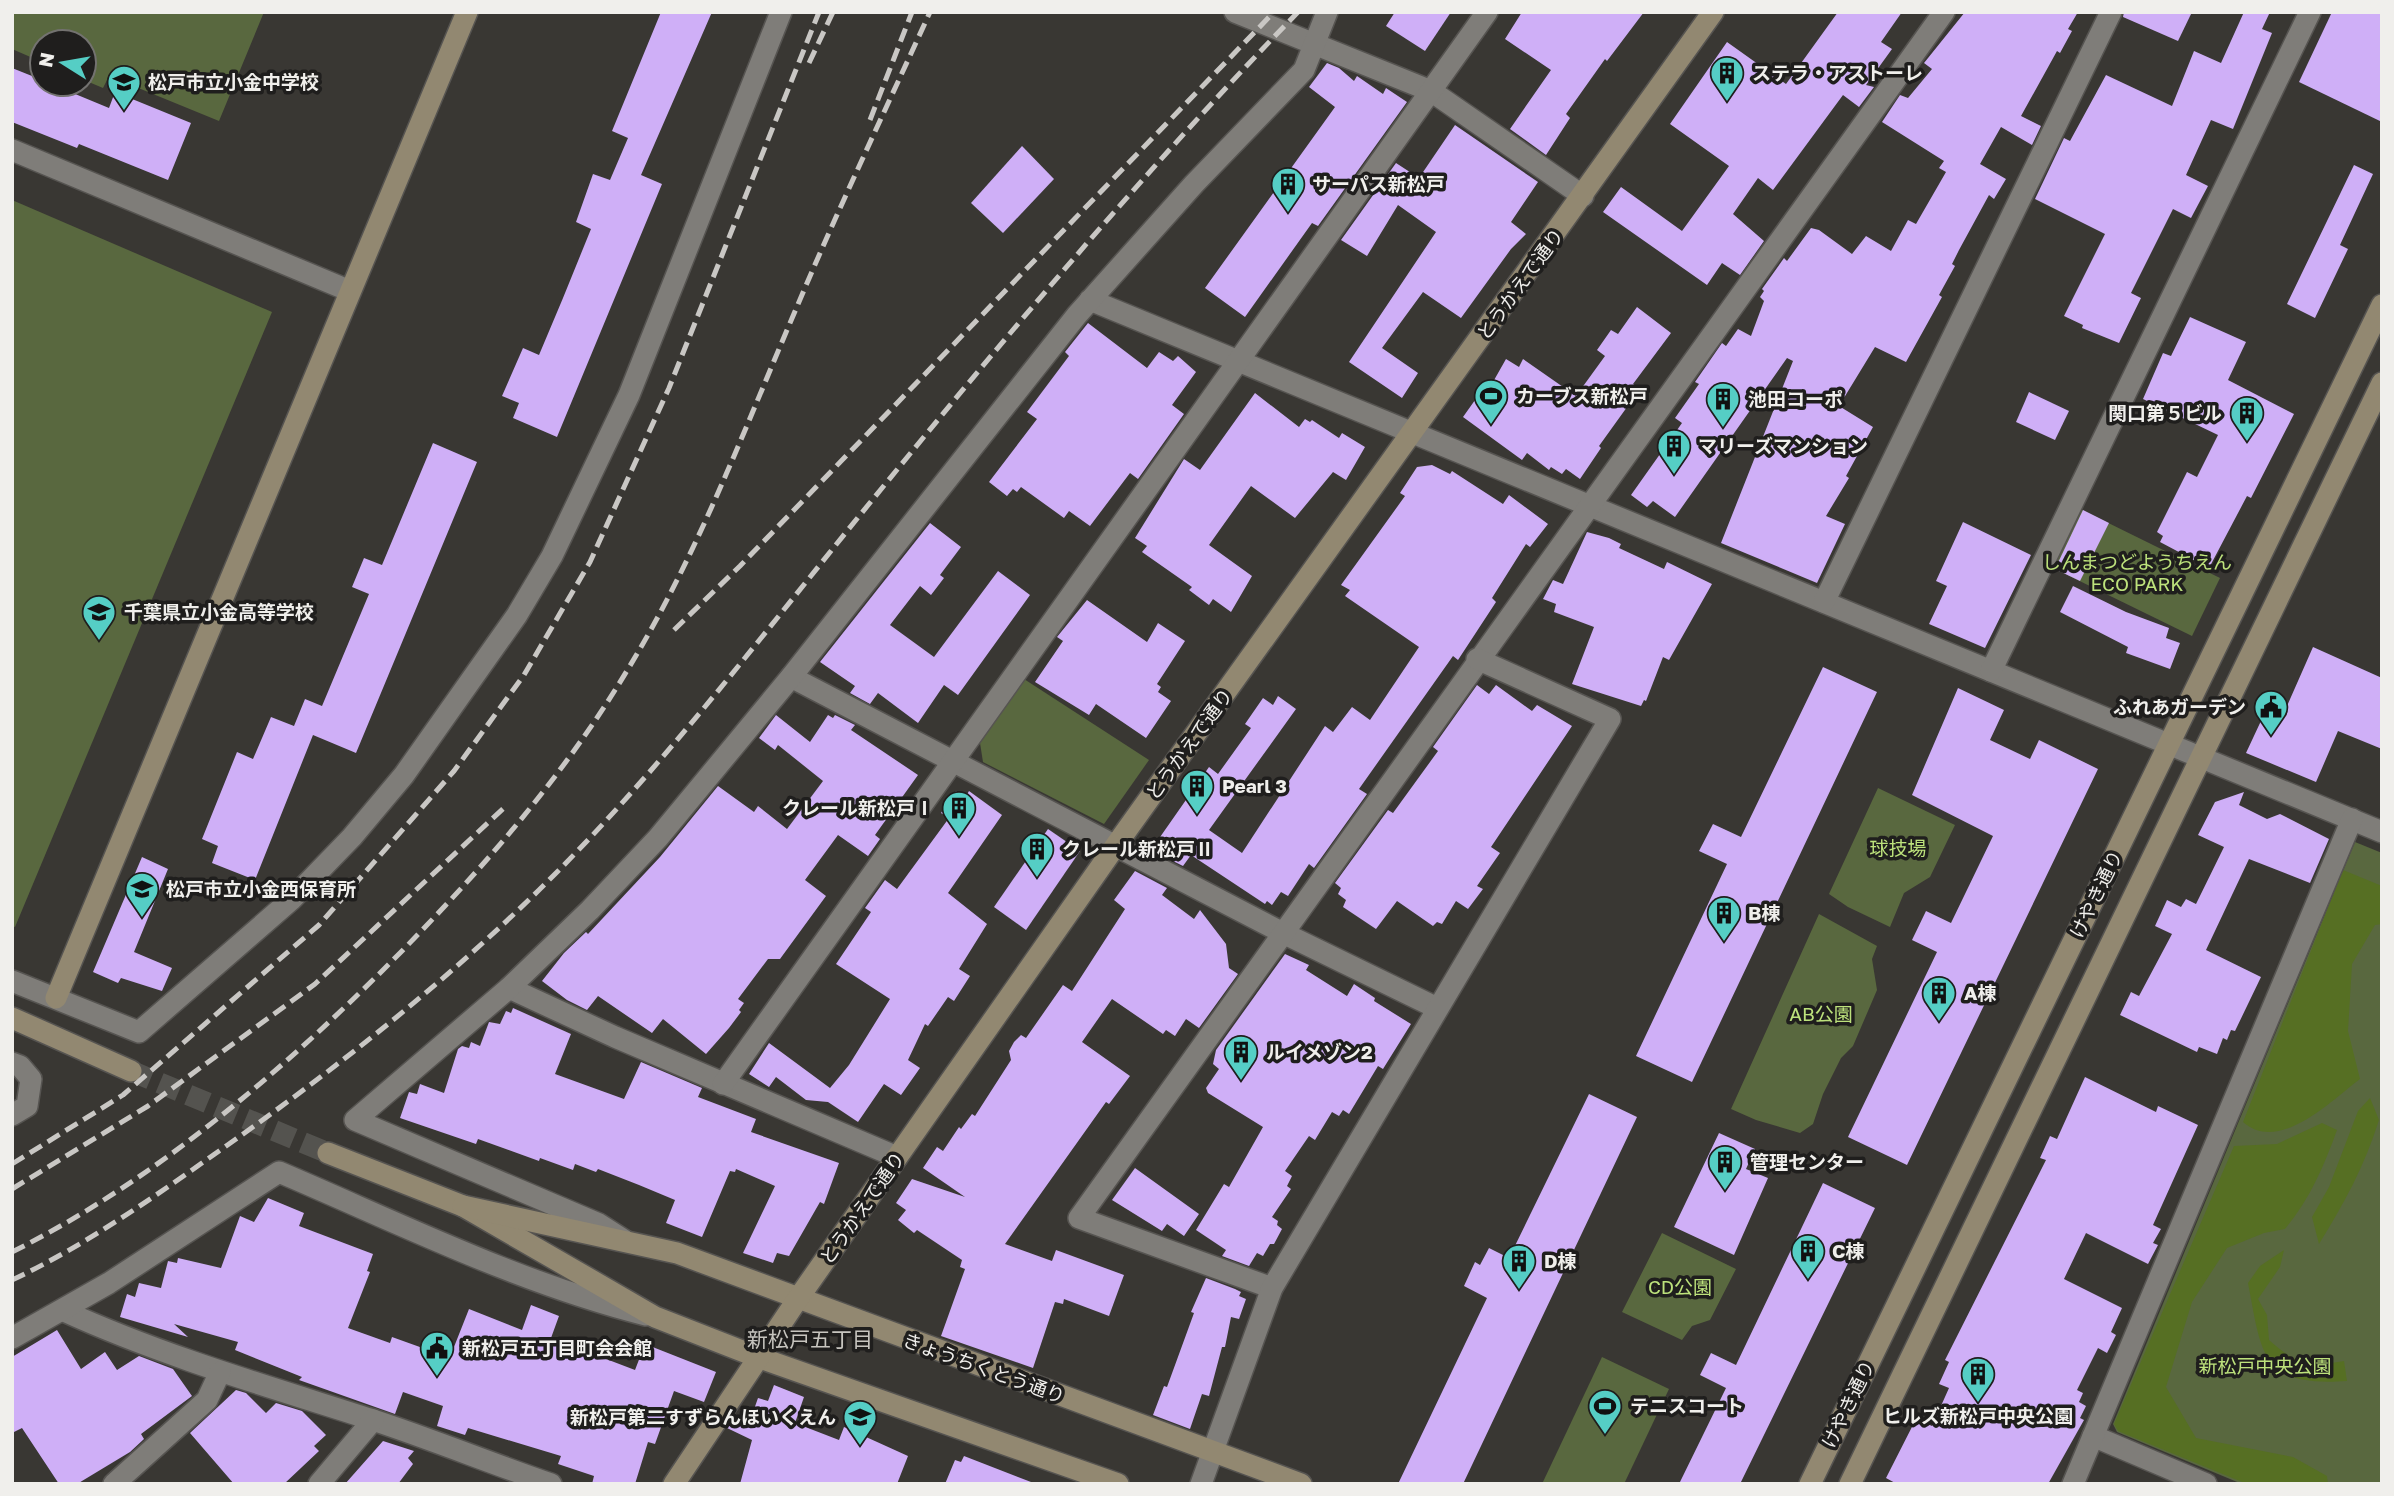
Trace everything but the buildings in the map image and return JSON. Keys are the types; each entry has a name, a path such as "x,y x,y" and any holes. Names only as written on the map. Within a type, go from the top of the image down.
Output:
{"street":[{"path":"56,998 467,12"},
{"path":"12,981 139,1032 292,898 352,837 428,743 517,615 552,556 585,490 659,323 781,12"},
{"path":"1236,12 1431,90 1583,195"},
{"path":"624,1240 599,1224 355,1120 509,988 590,910 658,838 791,677 1090,300 1194,184 1304,70 1327,12"},
{"path":"723,1084 1487,12"},
{"name":"とうかえで通り","path":"674,1484 797,1300 1116,845 1713,12"},
{"path":"1272,1288 1079,1218 1477,659 1944,12"},
{"path":"1824,602 2111,12"},
{"path":"1991,671 2310,12"},
{"path":"12,150 350,292"},
{"path":"1090,300 2382,832"},
{"name":"けやき通り","path":"1810,1484 2382,304"},
{"name":"けやき通り","path":"1850,1484 2382,383"},
{"path":"1201,1484 1272,1288 1610,719 1477,659"},
{"path":"791,677 1283,933 1437,1008"},
{"path":"2073,1484 2352,819"},
{"path":"509,988 723,1084 897,1157"},
{"path":"12,1018 131,1071"},
{"path":"12,1063 20,1066 31,1079 27,1106 12,1115"},
{"path":"328,1153 463,1206 655,1317"},
{"path":"12,1338 64,1311 279,1172 606,1305 655,1317 760,1358 1118,1484"},
{"name":"きょうちくとう通り","path":"463,1206 677,1254 1301,1484"},
{"path":"64,1311 113,1334 373,1420 495,1475 551,1484"},
{"path":"114,1484 206,1400 220,1371"},
{"path":"318,1484 373,1420"},
{"path":"2093,1436 2206,1484"}],"green space":[{"path":"12,12 264,12 219,121 109,76 103,88 98,86 98,28 28,28 28,56 12,49"},
{"name":"千葉県立小金高等学校","path":"12,200 272,312 15,927 12,926"},
{"name":"しんまつどようちえん ECO PARK","path":"2082,510 2220,578 2192,636 2053,568"},
{"path":"1024,679 1149,760 1104,824 983,762 980,743"},
{"name":"球技場","path":"1878,788 1955,825 1930,877 1904,893 1890,927 1848,907 1829,894"},
{"name":"新松戸中央公園","path":"2355,842 2382,853 2382,1484 2242,1484 2117,1432 2113,1424"},
{"path":"2343,870 2382,886 2382,924 2375,925 2352,964 2348,1031 2360,1079 2304,1121 2272,1132 2257,1130 2243,1122"},
{"name":"AB公園","path":"1819,914 1877,946 1872,959 1877,990 1853,1046 1841,1058 1823,1094 1813,1124 1800,1133 1756,1120 1731,1109"},
{"path":"2370,1098 2379,1120 2353,1184 2319,1244 2312,1217 2329,1187 2358,1111"},
{"path":"2322,1123 2337,1130 2309,1194 2285,1229 2264,1233 2227,1248 2192,1302 2166,1387 2196,1438 2293,1457 2327,1476 2328,1484 2247,1484 2118,1431 2114,1424 2234,1146 2277,1144"},
{"name":"CD公園","path":"1662,1233 1736,1269 1710,1320 1692,1326 1682,1340 1622,1312"},
{"path":"2284,1250 2280,1267 2258,1299 2267,1315 2269,1340 2303,1362 2320,1364 2344,1361 2347,1381 2319,1382 2297,1378 2282,1372 2270,1362 2263,1348 2248,1283 2260,1266"},
{"name":"テニスコート","path":"1602,1357 1669,1389 1624,1484 1542,1484"}],"tunnel":[{"path":"131,1071 328,1153"}],"railway":[{"path":"12,1164 123,1095 319,925 454,771 524,675 590,562 669,388 819,12"},
{"path":"809,63 833,12"},
{"path":"870,120 912,12"},
{"path":"12,1252 118,1191 169,1156 266,1079 400,953 463,886 551,782 604,708 676,582 738,446 828,234 930,12"},
{"path":"674,630 740,566 1274,12"},
{"path":"12,1280 127,1214 276,1110 430,989 539,890 665,754 1073,259 1240,72 1298,12"},
{"path":"12,1189 148,1106 315,984 506,806"}],"place":[{"name":"ステラ・アストーレ","path":"1727,103"},
{"name":"松戸市立小金中学校","path":"124,112"},
{"name":"サーパス新松戸","path":"1288,214"},
{"name":"カーブス新松戸","path":"1491,426"},
{"name":"池田コーポ","path":"1723,429"},
{"name":"関口第５ビル","path":"2247,443"},
{"name":"マリーズマンション","path":"1674,476"},
{"name":"千葉県立小金高等学校","path":"99,642"},
{"name":"ふれあガーデン","path":"2271,737"},
{"name":"Pearl 3","path":"1197,816"},
{"name":"クレール新松戸Ⅰ","path":"959,838"},
{"name":"クレール新松戸Ⅱ","path":"1037,879"},
{"name":"松戸市立小金西保育所","path":"142,919"},
{"name":"B棟","path":"1724,943"},
{"name":"A棟","path":"1939,1023"},
{"name":"ルイメゾン2","path":"1241,1082"},
{"name":"管理センター","path":"1725,1192"},
{"name":"C棟","path":"1808,1281"},
{"name":"D棟","path":"1519,1291"},
{"name":"新松戸五丁目町会会館","path":"437,1378"},
{"name":"ヒルズ新松戸中央公園","path":"1978,1404"},
{"name":"テニスコート","path":"1605,1436"},
{"name":"新松戸第二すずらんほいくえん","path":"860,1447"}],"district":[{"name":"新松戸五丁目","path":"810,1340"}]}
